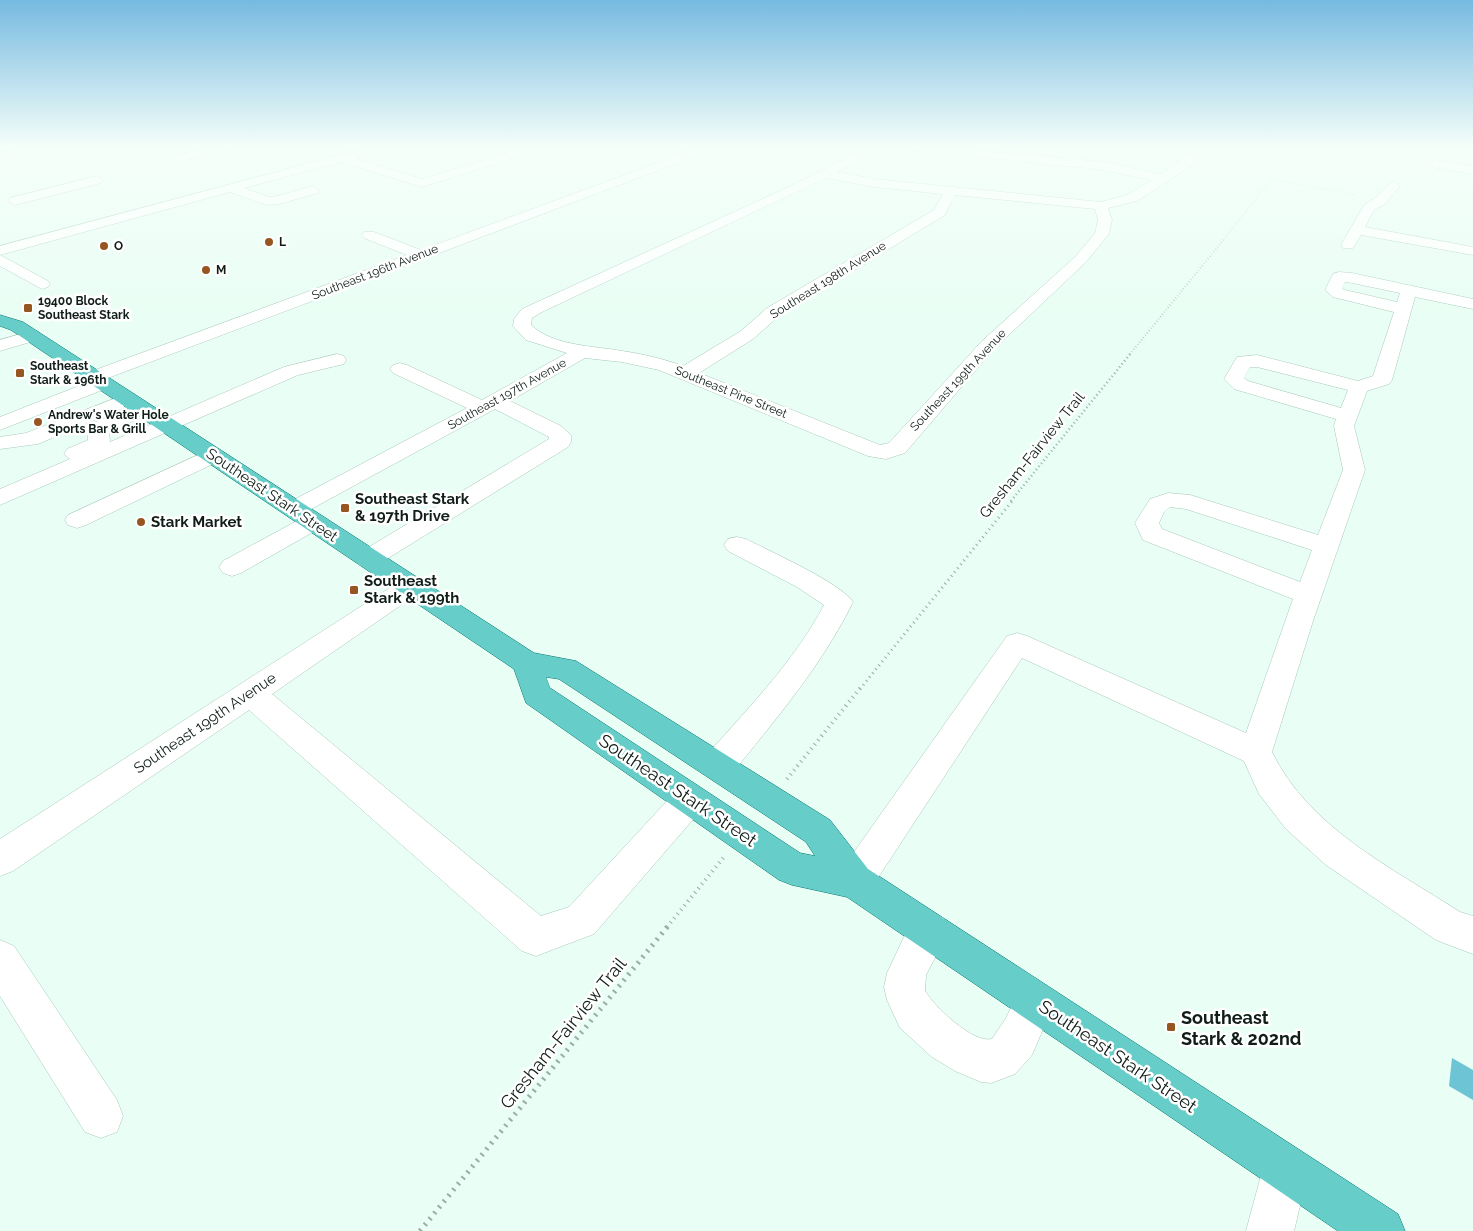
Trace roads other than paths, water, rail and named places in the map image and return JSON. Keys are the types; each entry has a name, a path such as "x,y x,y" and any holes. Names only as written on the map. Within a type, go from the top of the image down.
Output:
{"main road":[{"name":"Southeast Stark Street","path":"0,303 16,327 527,663 566,669 818,831 855,882"},
{"name":"Southeast Stark Street","path":"527,663 537,695 792,868 855,882 1381,1231"}],"street":[{"path":"36,208 46,205"},
{"path":"2,258 173,205"},
{"name":"Southeast 196th Avenue","path":"0,424 98,380 553,205"},
{"name":"Southeast 197th Avenue","path":"582,352 532,336 522,326 521,320 525,314 536,308 760,205"},
{"name":"Southeast 198th Avenue","path":"685,373 748,335 773,312 940,212 943,205"},
{"path":"1096,205 1101,206"},
{"path":"1348,245 1369,208 1373,205"},
{"name":"Southeast 199th Avenue","path":"876,451 886,452 897,448 988,345 1081,259 1102,234 1105,220 1101,206"},
{"path":"1357,230 1473,251"},
{"path":"369,235 420,255"},
{"path":"2,258 41,254"},
{"path":"2,258 42,284"},
{"path":"1348,416 1241,385 1234,379 1244,361 1256,361 1359,387 1382,380 1406,300 1473,304"},
{"path":"0,346 16,327"},
{"name":"Southeast 197th Avenue","path":"304,516 489,404 582,352"},
{"name":"Southeast Pine Street","path":"582,352 648,361 685,373 876,451"},
{"path":"0,498 290,371 337,360"},
{"path":"368,559 560,442 560,435 554,430 400,369"},
{"path":"1256,752 1308,595 1354,470 1344,426 1359,387"},
{"path":"41,480 41,468 100,443 98,428 136,405"},
{"path":"0,443 30,439 136,405"},
{"path":"77,520 213,455"},
{"path":"1308,595 1152,534 1146,523 1151,512 1159,502 1168,498 1190,502 1326,546"},
{"path":"232,567 304,516"},
{"path":"718,766 802,664 825,632 839,602 806,581 736,545"},
{"name":"Southeast 199th Avenue","path":"0,859 411,586"},
{"path":"855,882 1017,643 1256,752 1270,784 1298,818 1332,848 1450,927 1473,935"},
{"path":"250,693 536,937 581,920 690,799"},
{"path":"930,931 913,959 904,986 909,1005 920,1020 964,1053 982,1062 998,1061 1012,1049 1035,1001"},
{"path":"0,960 101,1116"},
{"path":"1270,1231 1286,1168"}],"water":[{"path":"1452,1058 1473,1070 1473,1100 1449,1086"}],"place":[{"name":"L","path":"269,242"},
{"name":"O","path":"104,246"},
{"name":"M","path":"206,270"},
{"name":"19400 Block Southeast Stark","path":"28,308"},
{"name":"Southeast Stark & 196th","path":"20,373"},
{"name":"Andrew's Water Hole Sports Bar & Grill","path":"38,422"},
{"name":"Southeast Stark & 197th Drive","path":"345,508"},
{"name":"Stark Market","path":"141,522"},
{"name":"Southeast Stark & 199th","path":"354,590"},
{"name":"Southeast Stark & 202nd","path":"1171,1027"}]}
